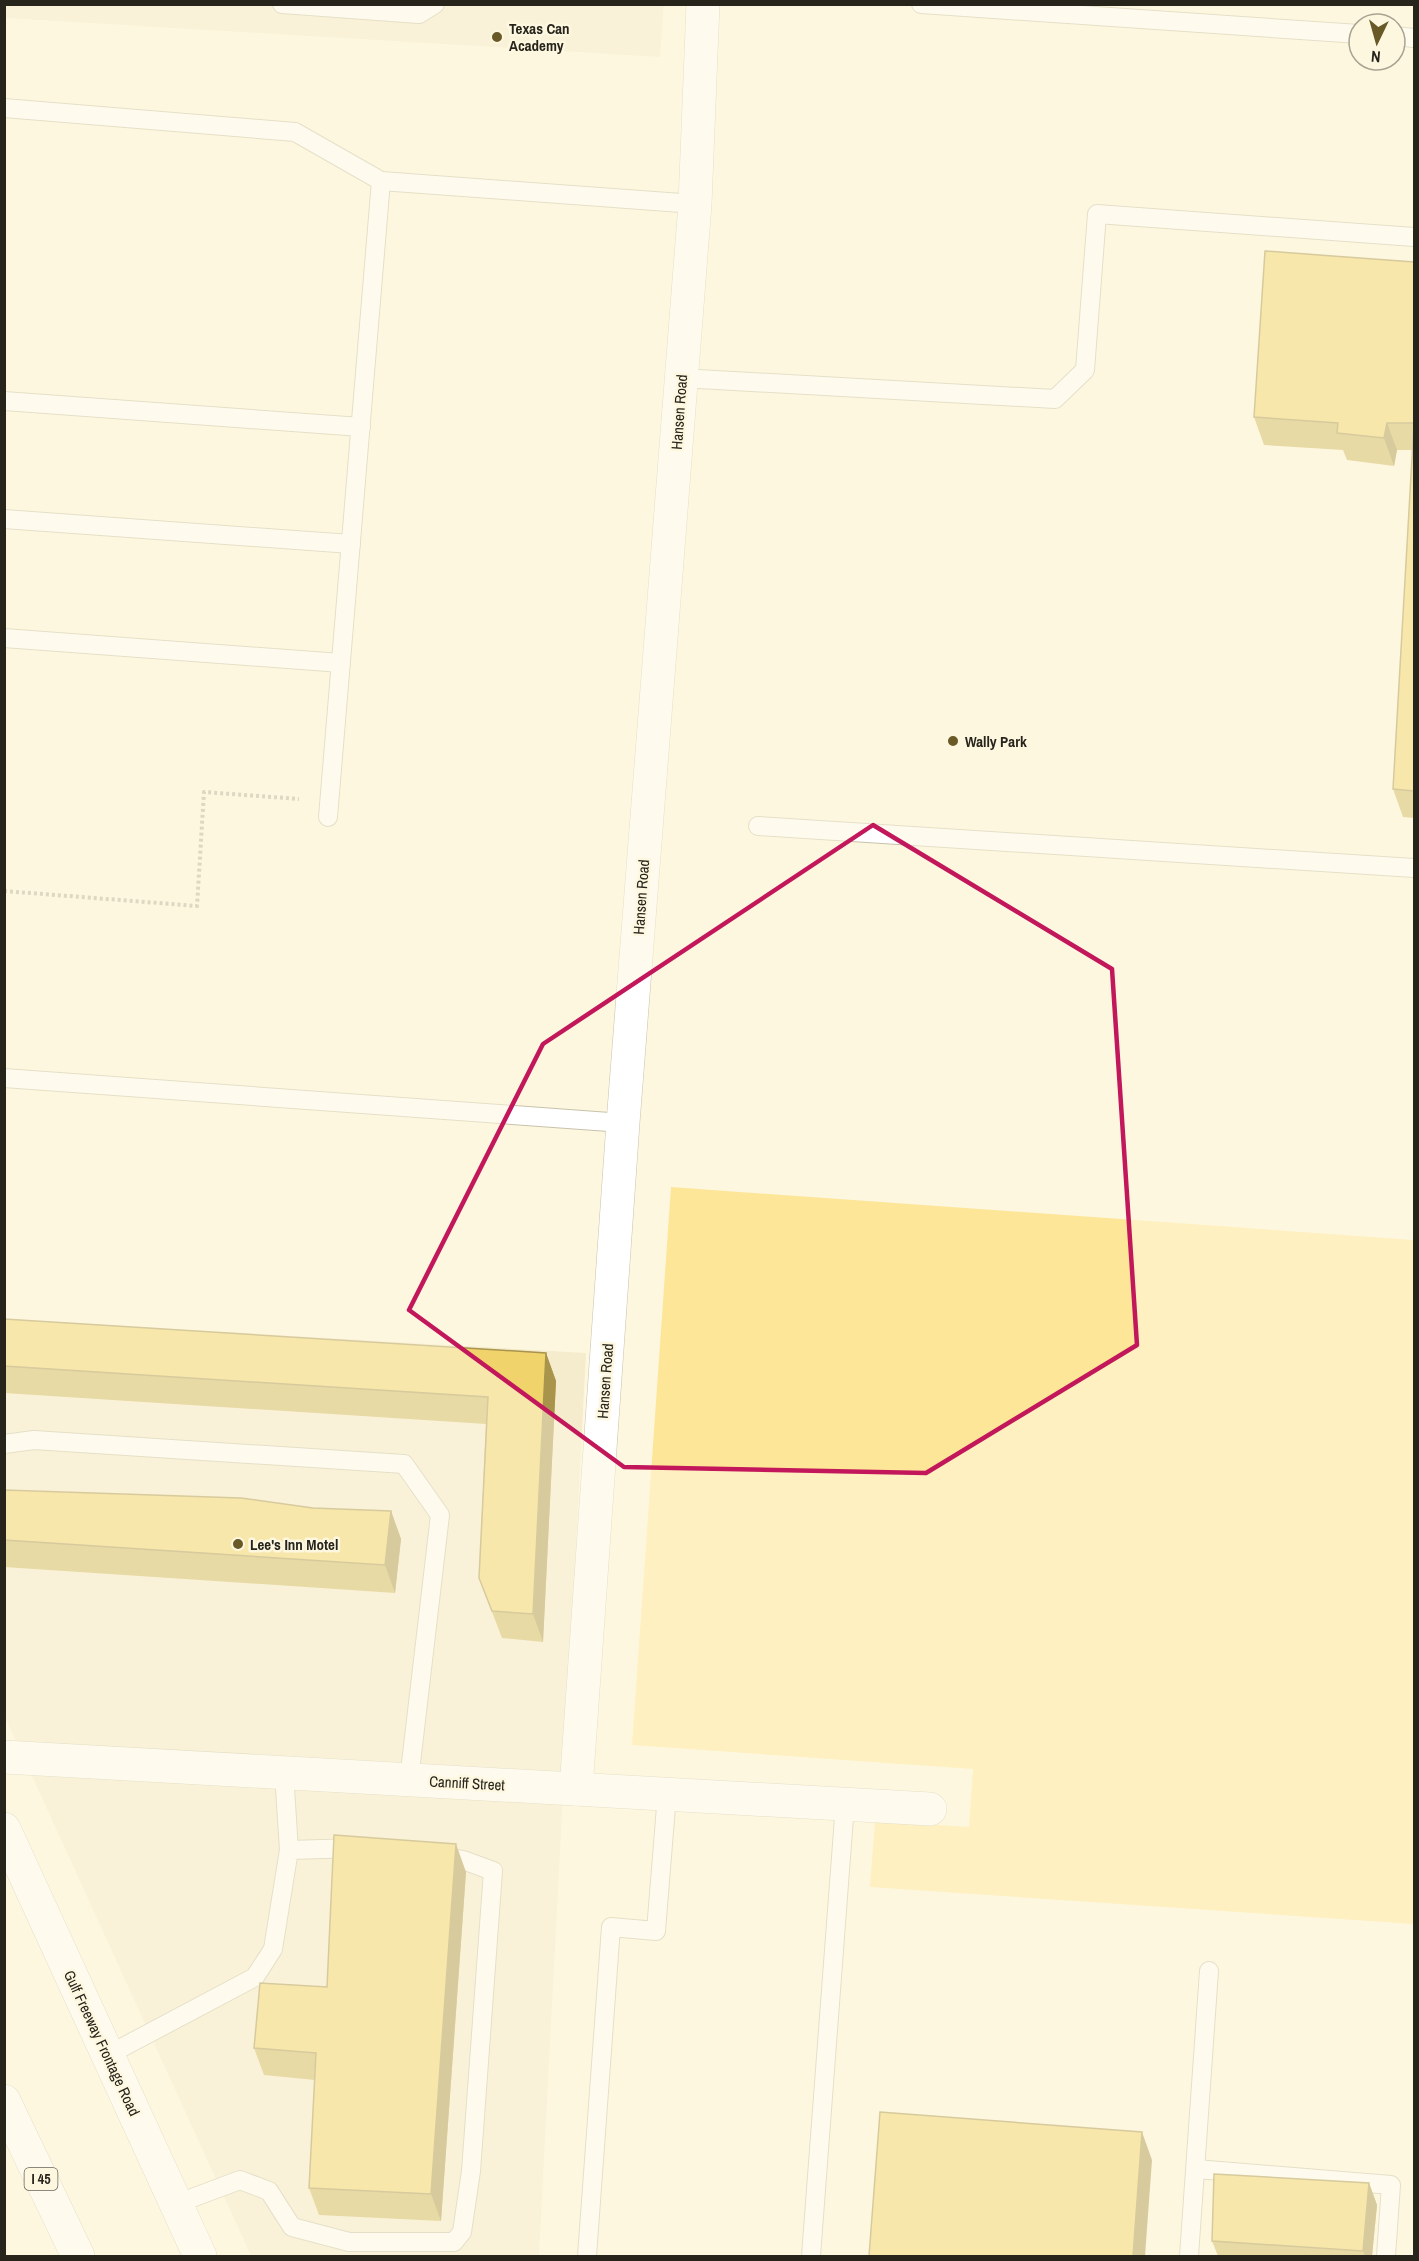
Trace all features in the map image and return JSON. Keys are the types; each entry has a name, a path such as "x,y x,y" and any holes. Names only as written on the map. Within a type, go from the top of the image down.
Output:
{"main road":[{"name":"Hansen Road","path":"576,1789 623,1123 695,204 703,4"},
{"name":"Canniff Street","path":"4,1757 930,1809"},
{"name":"Gulf Freeway Frontage Road","path":"4,1829 200,2256"},
{"name":"I 45","path":"4,2101 78,2256"}],"lane":[{"path":"282,4 419,14 435,4"},
{"path":"921,4 1347,33"},
{"path":"4,108 295,132 381,181 695,204"},
{"path":"329,809 381,181"},
{"path":"681,378 1055,399 1085,370 1097,214 1414,237"},
{"path":"4,401 361,427"},
{"path":"4,519 351,544"},
{"path":"4,638 341,663"},
{"path":"758,826 1414,868"},
{"path":"4,1078 623,1123"},
{"path":"4,1444 34,1440 404,1464 440,1515 410,1780"},
{"path":"108,2055 255,1977 273,1949 289,1850 284,1773"},
{"path":"586,2256 611,1927 656,1930 667,1794"},
{"path":"811,2256 845,1804"},
{"path":"289,1850 376,1847"},
{"path":"176,2204 240,2180 268,2191 292,2227 349,2242 454,2242 462,2232 471,2171 493,1871 463,1860 420,1853"},
{"path":"1189,2256 1209,1971"},
{"path":"1196,2169 1391,2185 1386,2256"}],"path":[{"path":"4,891 197,906 204,792 329,809"}],"highlighted area":[{"path":"873,825 1112,969 1137,1345 926,1473 624,1467 409,1310 543,1044"}],"shaded area":[{"name":"Texas Can Academy","path":"4,5 664,5 660,57 5,18"},
{"path":"671,1187 1414,1240 1414,1924 870,1887 875,1821 969,1827 973,1769 632,1745"},
{"path":"4,1319 586,1353 539,2256 251,2256 5,1717"}],"building":[{"path":"1265,251 1414,262 1414,423 1387,423 1384,438 1337,433 1338,423 1254,417"},
{"path":"1414,423 1414,791 1393,789"},
{"path":"4,1319 546,1353 533,1614 492,1611 479,1578 488,1397 4,1366"},
{"path":"4,1490 241,1498 313,1508 391,1511 385,1565 4,1540"},
{"path":"334,1835 456,1844 431,2194 309,2188 316,2053 254,2048 260,1983 327,1987"},
{"path":"880,2112 1142,2132 1133,2256 869,2256"},
{"path":"1214,2174 1369,2183 1363,2251 1212,2241"}],"place":[{"name":"Texas Can Academy","path":"497,37"},
{"name":"Wally Park","path":"953,741"},
{"name":"Lee's Inn Motel","path":"238,1544"}]}
